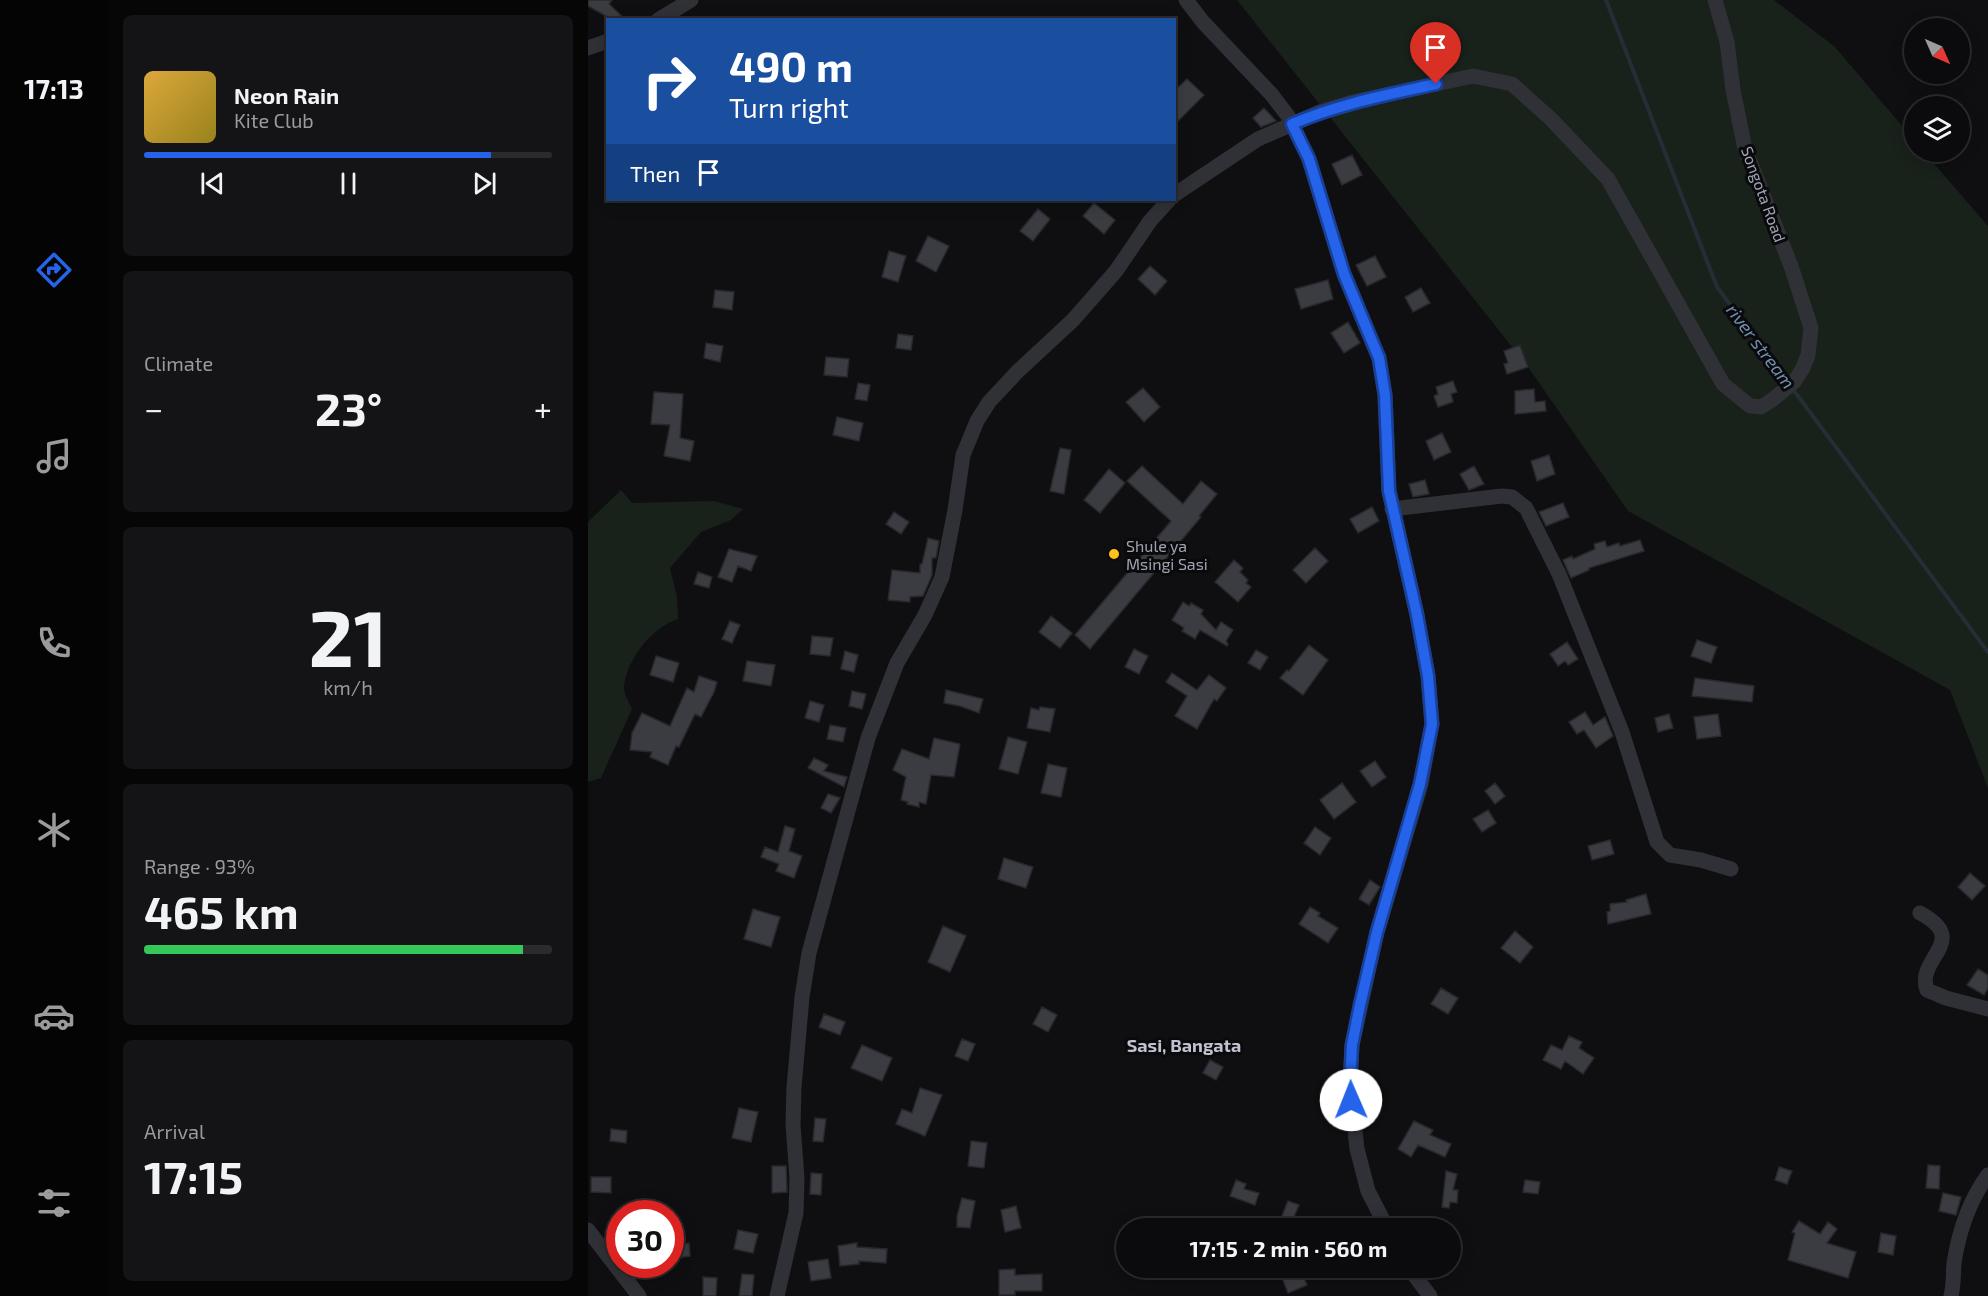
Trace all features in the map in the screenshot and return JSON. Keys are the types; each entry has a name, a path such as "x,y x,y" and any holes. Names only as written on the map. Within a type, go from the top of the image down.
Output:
{"street":[{"path":"661,18 691,0"},
{"path":"1186,0 1211,31 1283,107 1292,124 1309,159 1344,274 1379,358 1385,395 1389,491 1417,615 1428,676 1432,724 1420,784 1377,932 1352,1045 1350,1085 1358,1149 1368,1191 1382,1218"},
{"name":"Songota Road","path":"1292,124 1353,102 1473,76 1512,84 1551,119 1608,178 1723,384 1750,406 1761,407 1790,385 1803,368 1808,355 1810,328 1791,266 1745,149 1733,90 1727,42 1715,0"},
{"path":"588,48 606,42"},
{"path":"1176,194 1258,139 1292,124"},
{"path":"777,1296 795,1214 797,1178 793,1125 794,1087 802,998 809,953 868,738 897,663 925,615 942,577 963,455 977,421 989,402 1017,372 1073,320 1116,272 1150,221 1168,201"},
{"path":"1392,508 1502,496 1512,497 1526,508 1559,574 1622,732 1657,842 1670,855 1731,869"},
{"path":"1920,913 1936,924 1943,938 1942,945 1927,972 1925,979 1927,990 1940,996 1988,1009"},
{"path":"1951,1296 1954,1259 1961,1228 1970,1205 1988,1175"},
{"path":"588,1230 639,1296"},
{"path":"1416,1278 1430,1296"}],"shaded area":[{"path":"1237,0 1774,0 1835,47 1904,128 1904,162 1933,162 1988,226 1988,788 1950,690 1628,511 1528,367"},
{"path":"621,490 632,503 714,501 743,509 731,520 701,532 670,568 677,597 678,619 659,629 635,656 624,687 632,709 601,778 588,782 588,522"}],"building":[{"path":"588,0 612,0 609,4 624,18 609,18 588,6"},
{"path":"1187,79 1204,95 1176,123 1176,89"},
{"path":"1264,108 1276,121 1261,127 1253,118"},
{"path":"1352,155 1362,175 1342,185 1332,164"},
{"path":"1094,203 1115,220 1104,234 1083,216"},
{"path":"1038,209 1050,219 1033,241 1020,231"},
{"path":"928,236 949,246 936,272 916,261"},
{"path":"889,251 906,256 898,282 882,277"},
{"path":"1375,256 1386,277 1367,286 1356,265"},
{"path":"1150,266 1167,281 1155,295 1138,279"},
{"path":"1328,280 1333,299 1301,309 1295,289"},
{"path":"1421,288 1430,303 1413,312 1405,297"},
{"path":"715,290 734,292 732,310 713,307"},
{"path":"1348,322 1360,343 1344,353 1331,333"},
{"path":"898,334 913,336 911,350 896,348"},
{"path":"706,343 723,346 720,362 704,358"},
{"path":"1520,345 1528,367 1507,374 1504,364 1508,363 1504,351"},
{"path":"826,357 849,359 847,377 824,375"},
{"path":"1453,381 1457,392 1451,394 1453,402 1438,407 1434,396 1438,394 1436,387"},
{"path":"858,383 870,385 867,401 855,399"},
{"path":"1143,388 1160,407 1144,422 1126,402"},
{"path":"1534,389 1535,402 1545,401 1546,411 1515,414 1515,391"},
{"path":"654,392 683,394 680,438 694,441 690,461 664,456 670,425 651,424"},
{"path":"837,417 863,423 859,441 833,435"},
{"path":"1442,433 1451,452 1434,460 1426,441"},
{"path":"1060,448 1071,450 1064,494 1050,491"},
{"path":"1549,455 1555,474 1537,481 1531,461"},
{"path":"1142,466 1183,504 1201,481 1217,494 1199,516 1201,517 1090,649 1075,635 1171,521 1127,481"},
{"path":"1474,466 1484,484 1469,490 1460,474"},
{"path":"1109,469 1125,483 1100,513 1084,500"},
{"path":"1425,480 1429,494 1413,497 1409,484"},
{"path":"1563,503 1569,517 1546,526 1539,512"},
{"path":"1372,507 1379,521 1358,533 1350,519"},
{"path":"894,512 909,522 901,534 886,524"},
{"path":"928,538 939,541 936,558 932,558 932,575 923,596 910,597 910,602 888,600 892,570 920,573 920,564 922,564"},
{"path":"1640,540 1644,551 1589,568 1571,578 1563,560 1572,556 1573,559 1595,549 1594,544 1605,541 1607,547"},
{"path":"1315,548 1328,561 1306,583 1293,570"},
{"path":"729,549 757,556 751,571 738,566 732,582 718,577"},
{"path":"1234,560 1243,568 1240,572 1251,587 1238,602 1215,582"},
{"path":"698,572 712,577 709,588 694,584"},
{"path":"1183,602 1189,606 1191,603 1203,610 1201,614 1216,630 1221,622 1233,630 1226,641 1227,646 1200,630 1195,639 1182,631 1184,628 1172,620"},
{"path":"1051,616 1072,633 1060,648 1039,632"},
{"path":"730,621 740,625 732,643 722,639"},
{"path":"812,636 833,638 830,656 810,654"},
{"path":"1697,640 1717,647 1711,663 1691,656"},
{"path":"1567,642 1578,659 1568,665 1565,661 1558,666 1550,654"},
{"path":"1309,645 1328,660 1303,695 1280,678 1287,670 1289,671"},
{"path":"1134,649 1148,656 1139,674 1125,667"},
{"path":"1256,650 1268,657 1260,670 1248,663"},
{"path":"845,651 858,655 854,672 841,669"},
{"path":"656,656 679,663 673,682 650,675"},
{"path":"747,661 775,665 771,686 743,681"},
{"path":"1172,673 1197,690 1209,675 1226,688 1217,701 1214,699 1197,729 1175,716 1187,696 1166,682"},
{"path":"699,676 717,682 714,692 701,717 695,714 679,747 676,746 668,765 650,757 652,752 630,750 632,733 642,713 670,726 687,688 694,692"},
{"path":"1695,678 1754,686 1752,702 1692,696"},
{"path":"946,690 983,699 979,713 944,703"},
{"path":"852,691 866,694 862,709 849,706"},
{"path":"810,701 824,705 819,722 805,718"},
{"path":"1040,707 1055,709 1050,732 1027,728 1031,708 1039,710"},
{"path":"1585,712 1593,725 1605,717 1613,736 1596,748 1584,730 1577,734 1569,722"},
{"path":"1669,714 1673,728 1658,732 1655,718"},
{"path":"1718,714 1721,736 1697,739 1694,717"},
{"path":"830,725 846,728 843,742 827,739"},
{"path":"1008,737 1027,742 1018,774 999,769"},
{"path":"934,738 960,744 954,777 931,775 926,804 919,802 919,807 907,804 908,802 901,800 906,777 893,770 902,749 929,759"},
{"path":"814,758 828,765 824,771 847,777 844,787 808,768"},
{"path":"1375,761 1386,777 1372,787 1360,771"},
{"path":"1048,764 1067,768 1061,797 1041,793"},
{"path":"1342,783 1356,802 1334,819 1320,800"},
{"path":"1495,783 1505,796 1495,804 1485,791"},
{"path":"828,794 840,798 831,813 821,808"},
{"path":"1488,810 1496,823 1482,832 1473,819"},
{"path":"785,826 795,829 789,851 802,856 794,878 776,871 779,864 761,857 765,847 778,852"},
{"path":"1315,827 1331,838 1320,855 1304,843"},
{"path":"1610,840 1614,854 1592,860 1588,846"},
{"path":"1004,858 1033,867 1026,888 998,879"},
{"path":"1970,873 1985,886 1972,900 1958,887"},
{"path":"1370,880 1380,887 1369,905 1359,899"},
{"path":"1646,894 1651,914 1608,924 1607,912 1610,911 1610,904 1627,902 1626,900"},
{"path":"1310,907 1320,913 1318,916 1338,928 1328,943 1299,924"},
{"path":"753,909 780,917 771,947 744,939"},
{"path":"943,926 966,936 950,972 928,962"},
{"path":"1515,931 1533,947 1520,963 1501,948"},
{"path":"1978,969 1988,975 1988,988 1984,995 1967,985"},
{"path":"1441,988 1458,998 1448,1014 1431,1004"},
{"path":"1042,1007 1057,1015 1048,1032 1033,1024"},
{"path":"824,1014 845,1022 840,1035 819,1027"},
{"path":"1569,1036 1582,1042 1579,1048 1594,1058 1583,1074 1565,1061 1561,1069 1543,1060 1551,1045 1562,1050"},
{"path":"962,1039 975,1044 968,1061 955,1056"},
{"path":"862,1045 892,1058 882,1081 851,1068"},
{"path":"1210,1060 1223,1067 1216,1080 1203,1073"},
{"path":"920,1088 942,1095 925,1136 896,1124 902,1109 912,1113"},
{"path":"739,1108 758,1112 751,1142 732,1138"},
{"path":"815,1118 826,1119 823,1142 813,1141"},
{"path":"1414,1121 1433,1130 1430,1135 1451,1144 1445,1157 1418,1145 1411,1157 1398,1149"},
{"path":"611,1129 627,1131 626,1143 610,1141"},
{"path":"971,1141 987,1143 984,1168 968,1166"},
{"path":"1928,1165 1940,1166 1939,1189 1926,1188"},
{"path":"772,1166 786,1166 787,1192 772,1193"},
{"path":"1779,1167 1792,1171 1787,1184 1775,1180"},
{"path":"1446,1171 1457,1174 1453,1190 1458,1190 1457,1203 1450,1202 1449,1208 1442,1207"},
{"path":"811,1173 822,1174 821,1195 810,1194"},
{"path":"591,1177 611,1177 611,1193 591,1192"},
{"path":"1236,1180 1246,1184 1244,1189 1259,1193 1255,1205 1230,1196"},
{"path":"1525,1180 1540,1182 1538,1194 1523,1192"},
{"path":"1943,1193 1961,1197 1956,1215 1939,1211"},
{"path":"962,1198 975,1201 970,1228 957,1227 957,1216"},
{"path":"1288,1201 1299,1205 1293,1218 1281,1218"},
{"path":"1016,1206 1021,1228 1005,1232 1001,1210"},
{"path":"1799,1221 1820,1234 1828,1222 1837,1229 1827,1243 1856,1252 1848,1278 1788,1260 1795,1233 1792,1232"},
{"path":"738,1230 758,1234 753,1253 734,1249"},
{"path":"1881,1233 1896,1236 1893,1255 1878,1252"},
{"path":"689,1243 690,1256 684,1257 684,1244"},
{"path":"857,1243 857,1247 887,1249 886,1263 859,1261 859,1264 840,1266 838,1246"},
{"path":"828,1259 831,1278 811,1281 808,1262"},
{"path":"1015,1269 1015,1275 1042,1274 1042,1291 1015,1291 1015,1295 999,1295 999,1270"},
{"path":"742,1274 754,1275 752,1296 739,1296"},
{"path":"703,1277 717,1278 716,1296 703,1296"},
{"path":"1282,1278 1304,1278 1307,1285 1288,1293"}],"waterway":[{"name":"river stream","path":"1606,0 1717,287 1788,382"},
{"name":"river stream","path":"1792,388 1988,652"}],"place":[{"name":"Shule ya Msingi Sasi","path":"1114,554"}],"district":[{"name":"Sasi, Bangata","path":"1184,1045"}],"route":[{"path":"1351,1100 1352,1045 1360,1005 1377,932 1420,784 1432,724 1428,676 1417,615 1389,491 1385,395 1379,358 1344,274 1309,159 1292,124 1353,102 1436,84"}]}
